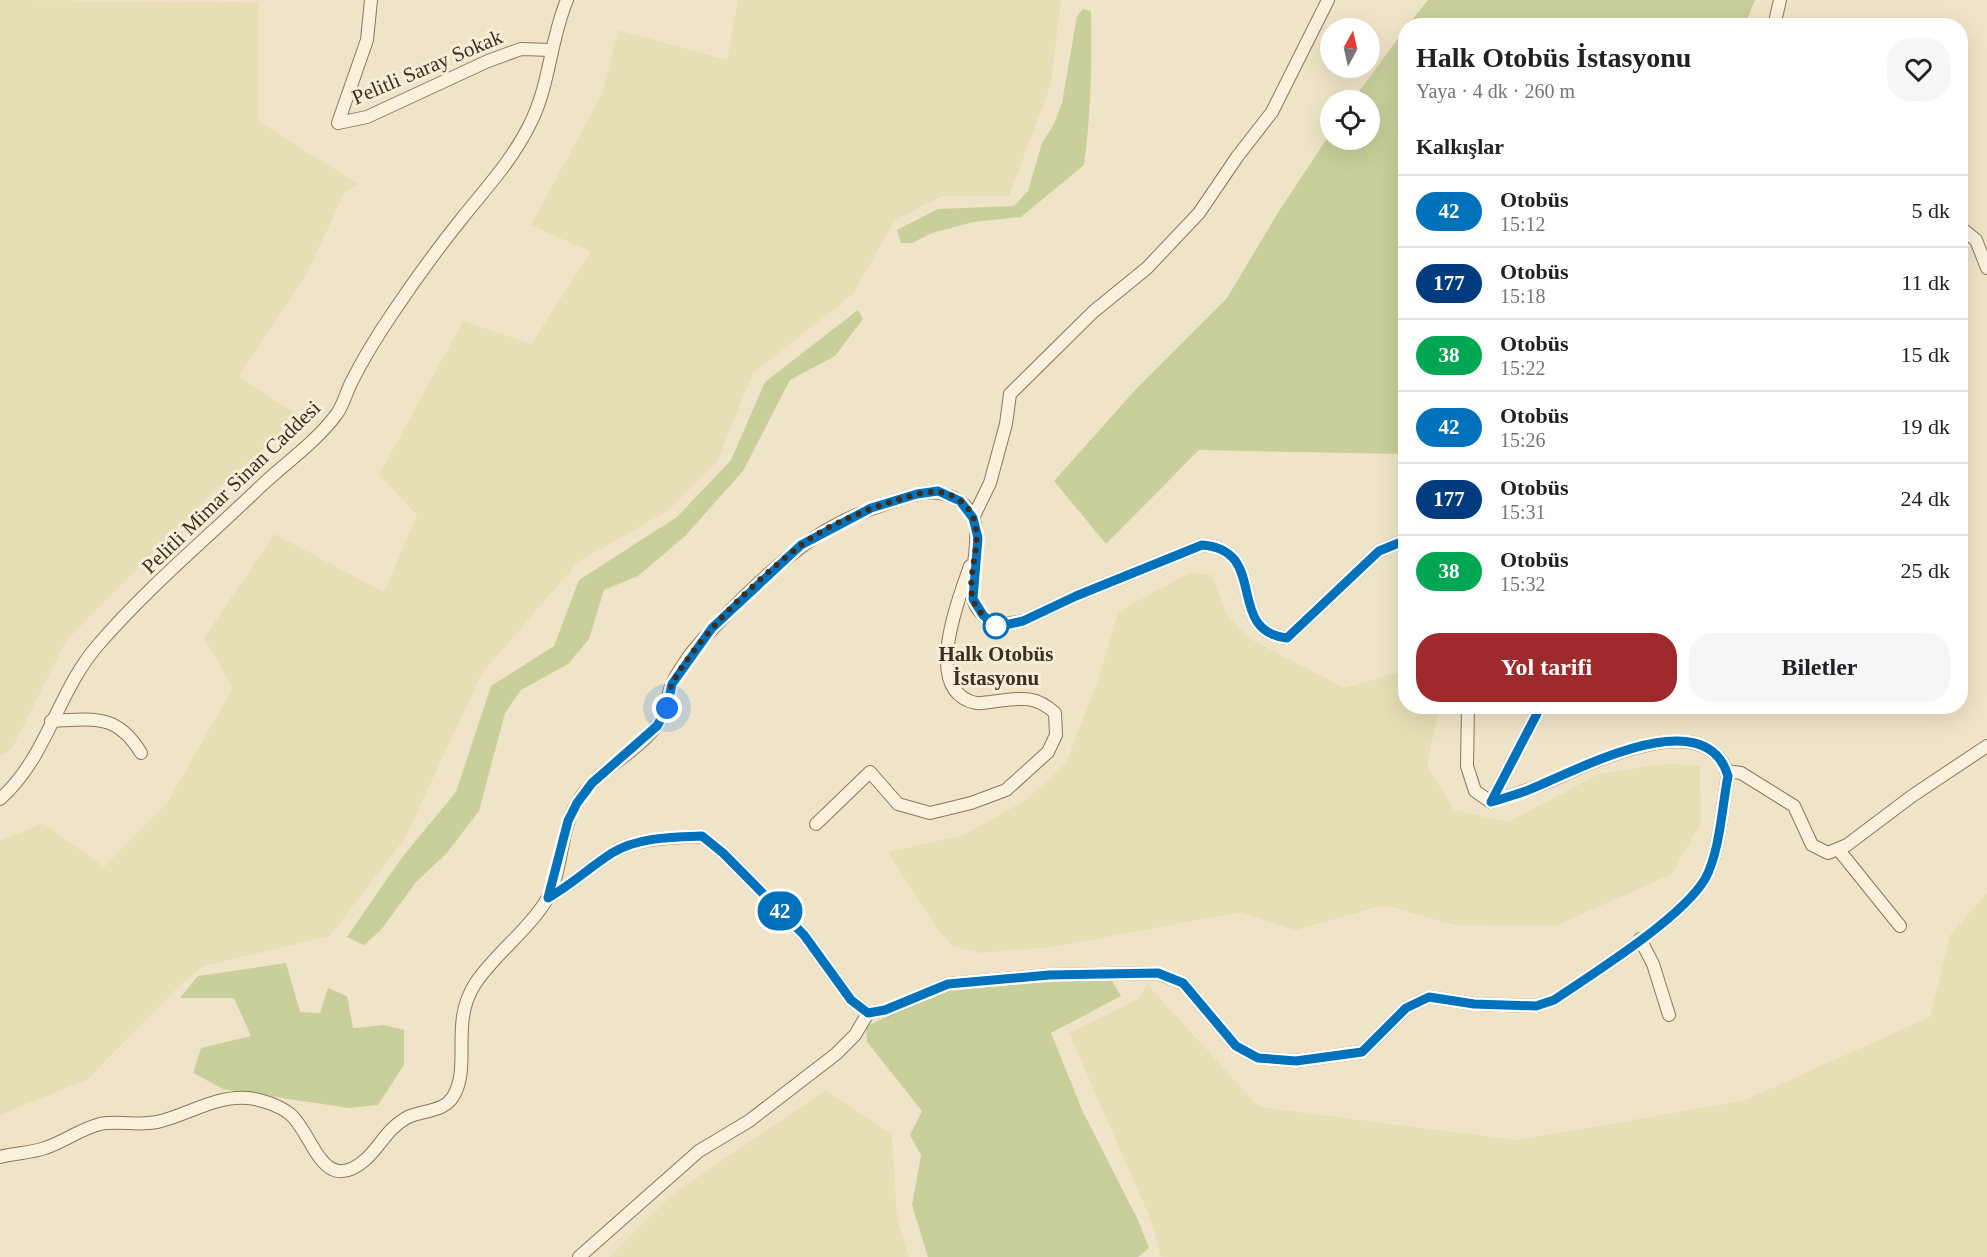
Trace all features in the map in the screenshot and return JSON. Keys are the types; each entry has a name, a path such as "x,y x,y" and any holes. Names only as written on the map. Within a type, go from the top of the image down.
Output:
{"street":[{"name":"Pelitli Saray Sokak","path":"371,0 367,40 338,123 367,117 521,48 552,50"},
{"name":"Pelitli Mimar Sinan Caddesi","path":"0,799 18,784 33,762 74,677 97,646 124,617 261,486 302,451 337,414 367,354 392,313 462,218 502,170 529,128 548,78 559,18 567,0"},
{"path":"973,518 990,483 1006,424 1010,394 1093,312 1146,268 1199,213 1237,157 1272,112 1328,0"},
{"path":"1776,18 1780,0"},
{"path":"1968,234 1976,240 1987,268"},
{"path":"0,1156 45,1148 76,1132 104,1123 137,1125 159,1122 230,1098 250,1098 272,1105 291,1115 323,1164 333,1170 347,1170 366,1159 381,1138 409,1117 436,1110 454,1095 460,1069 460,1029 463,1010 475,984 534,918 548,898 568,821 577,803 592,783 657,726 667,708 672,684 689,657 712,628 801,545 871,508 917,494 938,491 960,501 973,518 977,542 973,599 983,615 996,627 1023,621 1076,596 1202,545 1219,546 1228,553 1242,570 1248,602 1259,626 1271,636 1287,638 1379,551 1398,543"},
{"path":"816,824 870,772 898,804 930,813 971,803 1006,790 1048,752 1056,735 1055,713 1046,704 1032,698 976,703 958,692 947,672 949,633 977,542"},
{"path":"1468,714 1467,766 1475,791 1491,802"},
{"path":"1491,802 1537,714"},
{"path":"51,721 89,719 114,723 130,735 141,753"},
{"path":"548,898 569,886 614,852 654,838 702,836 723,853 804,935 851,1000 868,1013 885,1010 948,984 1049,975 1158,973 1183,983 1236,1046 1258,1058 1296,1061 1362,1052 1406,1008 1429,997 1474,1004 1536,1006 1554,1000 1640,939 1684,904 1704,880 1712,863 1726,771 1724,762 1717,754 1699,745 1668,740 1623,750 1526,791 1491,802"},
{"path":"1726,771 1741,773 1794,806 1812,845 1828,853 1847,845 1912,796 1987,746"},
{"path":"1838,849 1900,926"},
{"path":"1640,939 1653,964 1669,1014"},
{"path":"579,1257 699,1151 749,1121 836,1054 855,1035 868,1013"}],"shaded area":[{"path":"0,0 258,2 258,121 358,184 344,194 306,275 239,376 300,417 211,494 66,641 12,748 0,756"},
{"path":"738,0 1061,0 1051,84 1009,196 942,196 895,220 853,294 753,373 717,462 669,510 578,562 482,673 405,838 330,936 204,966 179,986 88,1079 0,1115 0,841 43,823 104,867 167,803 233,688 204,638 274,534 384,592 417,515 379,475 463,321 531,344 591,252 531,225 602,94 618,30 727,60"},
{"path":"1190,573 1212,575 1226,614 1250,639 1345,688 1398,672 1398,714 1438,714 1427,766 1454,810 1508,822 1601,773 1666,764 1700,766 1701,822 1672,874 1555,926 1455,925 1384,905 1296,930 1241,912 1052,947 981,953 952,946 933,923 888,852 964,835 1026,800 1066,763 1096,686 1119,611"},
{"path":"1987,893 1987,1257 1161,1257 1151,1220 1069,1033 1137,1000 1147,984 1259,1107 1516,1140 1743,1101 1930,1017 1950,935"},
{"path":"826,1090 892,1135 897,1217 909,1257 609,1257 673,1194"}],"green space":[{"path":"1428,0 1755,0 1748,18 1414,18"},
{"path":"1083,9 1091,11 1090,107 1084,165 1021,217 973,222 932,233 912,243 901,243 897,230 938,209 1014,206 1028,191 1042,143 1054,124 1062,103 1077,16"},
{"path":"1398,39 1398,454 1199,450 1106,544 1054,481 1137,388 1227,298 1279,211 1320,149 1380,150 1380,90 1360,90 1369,78 1380,78 1380,63"},
{"path":"858,310 863,319 835,356 790,380 743,471 685,536 638,576 604,590 589,639 568,664 521,690 505,713 479,811 446,854 416,882 381,930 364,945 347,937 403,856 456,792 491,686 554,646 579,580 677,517 731,460 765,382"},
{"path":"286,963 300,1012 320,1013 328,988 347,996 353,1028 384,1025 404,1030 404,1065 378,1105 349,1108 223,1089 193,1073 201,1048 251,1036 234,998 180,998 198,976"},
{"path":"1111,979 1121,996 1051,1033 1083,1112 1138,1220 1149,1248 1138,1257 928,1257 912,1205 921,1155 910,1135 922,1111 867,1042 866,1026 948,991 988,985"}],"bus line":[{"name":"42","path":"1398,543 1379,551 1343,582 1313,615 1287,638 1271,636 1259,626 1248,602 1242,570 1228,553 1219,546 1202,545 1186,549 1023,621 996,627 983,615 973,599 978,538 973,518 960,501 938,491 917,494 871,508 801,545 712,628 689,657 672,684 667,708 657,726 592,783 577,803 568,821 562,852 548,898 569,886 614,852 654,838 702,836 723,853 804,935 851,1000 868,1013 885,1010 948,984 1049,975 1158,973 1183,983 1236,1046 1258,1058 1296,1061 1362,1052 1406,1008 1429,997 1474,1004 1536,1006 1554,1000 1648,933 1684,904 1704,880 1712,863 1728,776 1724,762 1717,754 1699,745 1668,740 1623,750 1526,791 1491,802 1536,714"}],"place":[{"name":"Halk Otobüs İstasyonu","path":"996,626"}],"route":[{"path":"667,708 672,684 689,657 712,628 801,545 871,508 917,494 938,491 960,501 973,518 978,538 973,599 983,615 996,626"}]}
